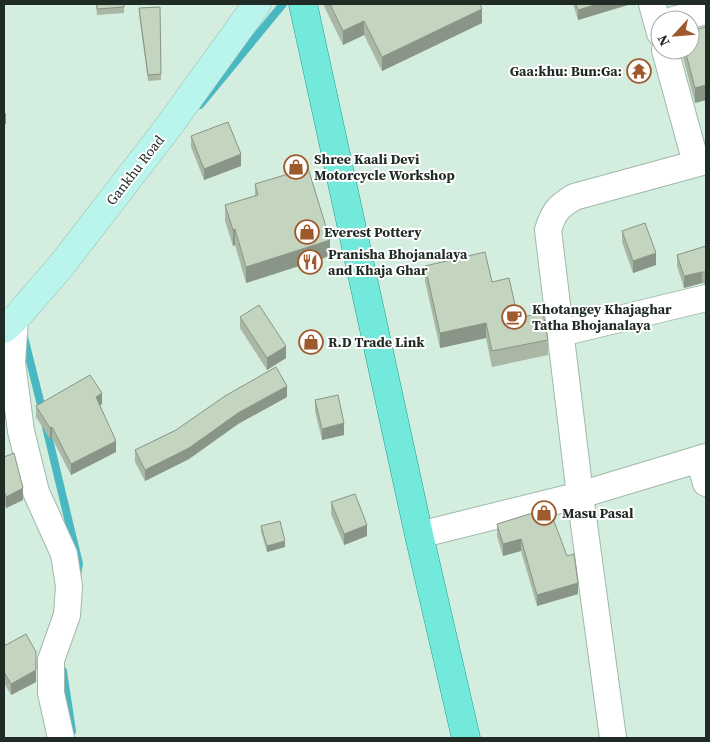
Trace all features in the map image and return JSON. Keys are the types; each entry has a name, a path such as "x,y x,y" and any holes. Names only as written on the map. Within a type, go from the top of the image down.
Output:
{"main road":[{"name":"Gankhu Road","path":"10,324 61,266 169,126 257,4"},
{"path":"303,4 419,536 466,738"}],"street":[{"path":"614,738 580,495 548,230 552,216 563,204 574,197 701,162 668,60"},
{"path":"561,333 706,298"},
{"path":"10,324 12,363 21,431 36,492 64,554 69,586 67,615 51,660 51,692 61,738"},
{"path":"419,536 704,466"}],"building":[{"path":"97,4 124,4 124,7 97,9"},
{"path":"330,4 480,4 482,9 382,57 364,21 343,31"},
{"path":"576,4 598,4 578,10"},
{"path":"160,7 161,74 148,75 139,8"},
{"path":"706,27 706,85 695,88 688,60 700,60 700,28"},
{"path":"228,122 241,154 204,169 191,136"},
{"path":"308,168 330,240 246,267 235,229 233,230 225,205 258,195 255,184"},
{"path":"645,223 656,253 633,261 622,231"},
{"path":"706,246 706,272 684,276 677,255"},
{"path":"485,252 492,282 509,278 518,318 543,313 548,340 492,351 486,323 440,333 425,266"},
{"path":"259,305 286,346 267,358 240,317"},
{"path":"276,367 287,386 238,413 189,448 145,470 135,450 176,430 225,396"},
{"path":"90,375 102,393 96,397 116,441 71,464 52,427 50,428 36,406"},
{"path":"338,395 344,423 322,429 315,400"},
{"path":"14,453 23,488 6,497 4,491 4,457"},
{"path":"355,494 367,525 344,534 331,502"},
{"path":"549,508 567,556 574,554 578,583 537,595 521,539 503,544 497,524"},
{"path":"280,521 285,541 267,546 261,526"},
{"path":"26,634 36,652 36,670 11,684 4,672 4,646"}],"waterway":[{"path":"200,105 283,4"},
{"path":"24,337 43,413"},
{"path":"46,427 79,564 77,574"},
{"path":"63,671 72,731"}],"place":[{"name":"Gaa:khu: Bun:Ga:","path":"639,71"},
{"name":"Shree Kaali Devi Motorcycle Workshop","path":"296,167"},
{"name":"Everest Pottery","path":"307,232"},
{"name":"Pranisha Bhojanalaya and Khaja Ghar","path":"310,262"},
{"name":"Khotangey Khajaghar Tatha Bhojanalaya","path":"514,317"},
{"name":"R.D Trade Link","path":"311,342"},
{"name":"Masu Pasal","path":"544,513"}]}
